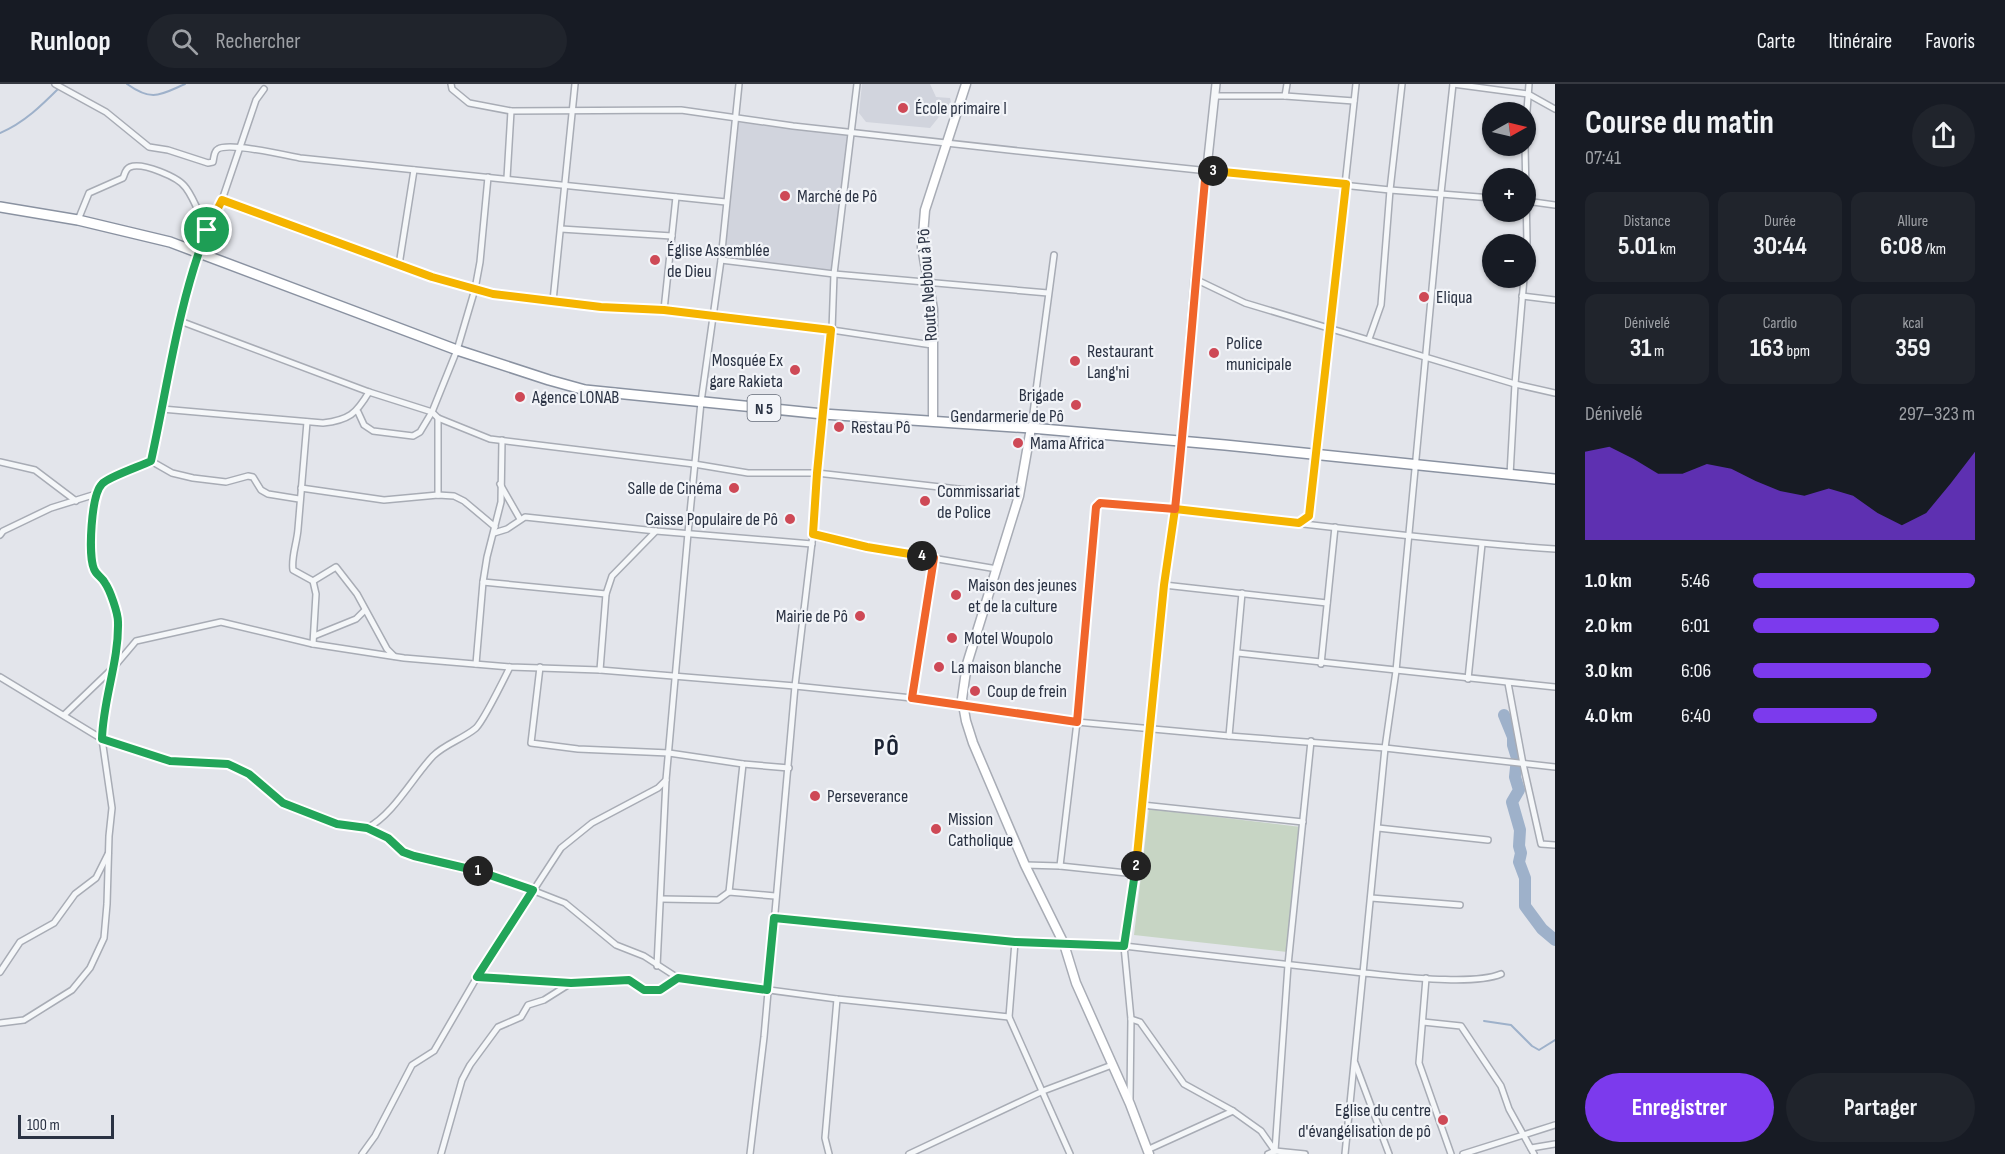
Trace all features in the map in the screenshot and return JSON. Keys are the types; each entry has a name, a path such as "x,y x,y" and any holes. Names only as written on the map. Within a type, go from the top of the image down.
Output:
{"highway":[{"name":"N 5","path":"0,207 78,220 136,233 198,253 457,350 585,390 823,414 1182,441 1555,479"}],"main road":[{"name":"Route Nebbou à Pô","path":"933,421 933,309 922,247 923,219 966,84"},
{"path":"1031,428 1019,496 967,664 963,684 963,706 973,743 1025,865 1064,944 1076,982 1130,1104 1148,1152"}],"street":[{"path":"55,84 106,112 149,147 208,163 213,162 215,151 219,148 239,147 300,158 726,202"},
{"path":"451,84 452,89 470,103 511,111 681,110 736,119 853,132 1390,190 1482,197"},
{"path":"553,301 575,84"},
{"path":"657,966 666,780 694,464 721,260 739,84"},
{"path":"750,1154 764,1037 795,686 813,534 834,274 857,84"},
{"path":"1130,1104 1131,1019 1124,946 1136,874 1164,585 1175,509 1195,279 1216,84"},
{"path":"1285,96 1287,84"},
{"path":"1299,523 1309,516 1356,84"},
{"path":"1369,339 1381,305 1401,84"},
{"path":"1345,1154 1385,748 1396,671 1453,84 1528,94 1555,109"},
{"path":"1527,102 1529,84"},
{"path":"151,461 180,321 198,253 222,200 256,100 264,89"},
{"path":"1215,96 1285,96 1354,101"},
{"path":"507,178 511,111"},
{"path":"78,220 89,193 123,178 126,170 132,166 143,166 174,177 185,186 207,230"},
{"path":"399,265 414,170"},
{"path":"358,412 364,425 373,431 413,436 420,432 432,412 457,350 475,289 480,262 488,177"},
{"path":"664,310 676,197"},
{"path":"222,200 399,265 493,294 601,307 664,310 932,345"},
{"path":"1536,202 1555,205"},
{"path":"561,229 672,237"},
{"path":"1031,428 1054,255"},
{"path":"721,260 834,274 1048,293"},
{"path":"1195,279 1245,303 1515,384 1555,393"},
{"path":"1510,475 1523,288"},
{"path":"1522,296 1555,300"},
{"path":"180,321 369,392 432,412 438,418 490,439 694,464 748,474 817,473 1019,496"},
{"path":"162,408 307,422 339,421 358,412 369,392"},
{"path":"438,418 438,495"},
{"path":"307,422 298,532 292,564 293,570 313,581 316,594 313,644"},
{"path":"476,664 483,582 501,502 502,440"},
{"path":"0,1023 24,1020 57,1001 80,982 90,968 104,938 112,807 102,739 102,720 114,667 118,618 105,582 92,566 89,543 96,494 102,483 151,461"},
{"path":"151,461 172,473 193,478 226,482 248,476 253,477 261,490 268,494 299,499"},
{"path":"0,462 35,470 76,501"},
{"path":"500,484 520,519"},
{"path":"301,488 384,500 438,495 454,496 464,501 495,530 507,529 525,517 812,544"},
{"path":"0,535 3,531 51,508 96,494"},
{"path":"1060,866 1077,722 1096,507 1100,503 1175,509 1409,537 1555,549"},
{"path":"1309,516 1316,525"},
{"path":"1321,664 1335,527"},
{"path":"600,670 606,594 612,576 656,531"},
{"path":"813,534 867,547 997,569"},
{"path":"1468,679 1482,544"},
{"path":"912,698 934,558"},
{"path":"313,581 336,567 357,594 387,649 395,657"},
{"path":"483,582 606,594"},
{"path":"1164,585 1327,603"},
{"path":"1229,736 1242,593"},
{"path":"314,636 356,619 365,610"},
{"path":"64,715 114,667 136,642 221,622 313,644 395,657 510,667 600,670 795,686 912,698 1077,722 1311,741 1555,767"},
{"path":"1238,653 1321,664 1555,687"},
{"path":"367,828 377,823 434,756 451,742 477,727 510,667"},
{"path":"540,668 531,743 578,749 669,753 742,764 789,768"},
{"path":"0,677 26,695 102,739 170,761 228,764 249,774 283,803 337,824 367,828 388,838 403,852 414,856 491,874 565,903 616,945 644,956 678,978 837,999 1009,1017"},
{"path":"1508,683 1518,763 1541,844 1555,845"},
{"path":"1275,1151 1288,964 1311,741"},
{"path":"729,892 742,764"},
{"path":"362,1154 375,1136 412,1065 434,1051 477,977 561,848 592,823 658,789 666,780"},
{"path":"1142,805 1303,822"},
{"path":"1378,828 1488,840"},
{"path":"0,972 20,942 54,923 75,894 96,878 109,852"},
{"path":"1025,865 1060,866 1136,874"},
{"path":"661,899 718,900 729,892 776,896"},
{"path":"1371,898 1460,905"},
{"path":"774,918 1015,942 1124,946 1426,978 1489,979 1501,974"},
{"path":"1015,942 1009,1017 1070,1154"},
{"path":"477,977 571,983 629,980 644,990 660,990 678,978"},
{"path":"1426,978 1419,1064 1451,1154"},
{"path":"441,1154 462,1080 470,1065 498,1027 521,1017 528,1005 544,1000 571,983"},
{"path":"829,1154 825,1138 837,999"},
{"path":"1131,1019 1140,1022 1184,1084 1233,1111 1261,1131 1275,1151"},
{"path":"1423,1022 1461,1026 1501,1086 1509,1109 1534,1154"},
{"path":"1354,1061 1389,1154"},
{"path":"909,1154 1043,1091 1112,1065"},
{"path":"1148,1152 1233,1111"},
{"path":"1463,1154 1555,1125"},
{"path":"1531,1148 1555,1144"},
{"path":"1268,1154 1275,1151 1305,1154"}],"shaded area":[{"name":"École primaire I","path":"862,84 930,84 936,97 950,98 951,102 930,128 866,122 859,113"},
{"name":"Marché de Pô","path":"737,122 848,135 831,270 724,257"}],"green space":[{"path":"1149,809 1301,827 1287,952 1134,935"}],"waterway":[{"path":"127,84 150,95 162,94 185,84"},
{"path":"0,133 25,119 60,87"},
{"path":"1504,715 1513,737 1517,758 1515,777 1519,790 1512,802 1520,830 1519,862 1525,878 1525,906 1542,929 1555,940"},
{"path":"1484,1021 1511,1025 1539,1050 1555,1040"}],"place":[{"name":"École primaire I","path":"903,108"},
{"name":"Marché de Pô","path":"785,196"},
{"name":"Église Assemblée de Dieu","path":"655,260"},
{"name":"Eliqua","path":"1424,297"},
{"name":"Police municipale","path":"1214,353"},
{"name":"Restaurant Lang'ni","path":"1075,361"},
{"name":"Mosquée Ex gare Rakieta","path":"795,370"},
{"name":"Agence LONAB","path":"520,397"},
{"name":"Brigade Gendarmerie de Pô","path":"1076,405"},
{"name":"Restau Pô","path":"839,427"},
{"name":"Mama Africa","path":"1018,443"},
{"name":"Salle de Cinéma","path":"734,488"},
{"name":"Commissariat de Police","path":"925,501"},
{"name":"Caisse Populaire de Pô","path":"790,519"},
{"name":"Maison des jeunes et de la culture","path":"956,595"},
{"name":"Mairie de Pô","path":"860,616"},
{"name":"Motel Woupolo","path":"952,638"},
{"name":"La maison blanche","path":"939,667"},
{"name":"Coup de frein","path":"975,691"},
{"name":"Perseverance","path":"815,796"},
{"name":"Mission Catholique","path":"936,829"},
{"name":"Eglise du centre d'évangélisation de pô","path":"1443,1120"}],"district":[{"name":"PÔ","path":"887,747"}],"route":[{"path":"207,230 198,253 180,321 151,461 102,483 96,494 89,543 92,566 105,582 118,618 114,667 102,720 102,739 170,761 228,764 249,774 283,803 337,824 367,828 388,838 403,852 414,856 491,874 533,890 477,977 571,983 629,980 644,990 660,990 678,978 767,990 774,918 1015,942 1124,946 1136,874 1164,585 1175,509 1299,523 1309,516 1346,184 1206,170 1175,509 1100,503 1096,507 1077,722 912,698 934,558 867,547 813,534 831,330 664,310 601,307 493,294 432,277 222,200 207,230"}]}
